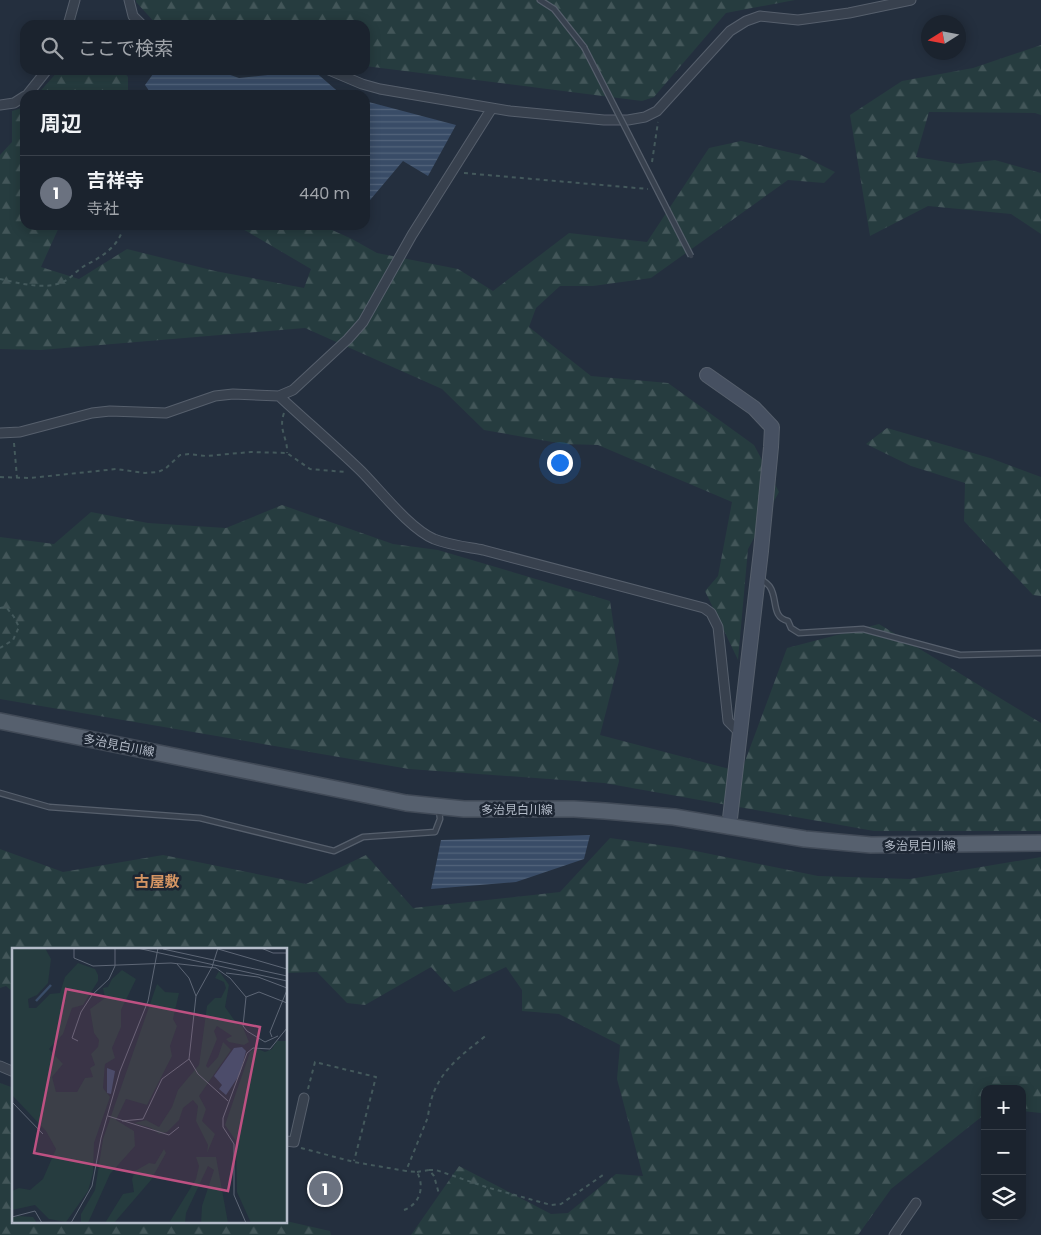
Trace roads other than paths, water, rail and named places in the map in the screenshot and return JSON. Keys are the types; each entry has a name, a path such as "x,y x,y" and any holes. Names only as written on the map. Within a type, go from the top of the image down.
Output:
{"main road":[{"name":"多治見白川線","path":"0,721 406,803 439,807 464,809 574,809 674,817 806,839 871,845 1041,843"}],"street":[{"path":"69,20 75,0"},
{"path":"129,0 133,16 137,20"},
{"path":"341,75 380,89 537,115 604,120 645,117 657,110 730,31 746,21 760,16 798,20 849,13 912,0"},
{"path":"31,90 43,75"},
{"path":"0,105 14,103 20,100"},
{"path":"0,433 13,433 110,410 166,413 216,396 233,394 279,396 293,390 348,339 363,322 412,235 492,108"},
{"path":"707,375 754,408 772,427 761,552 730,827"},
{"path":"279,396 361,471 422,532 434,539 704,608 711,613 718,627 728,721 740,733"},
{"path":"0,1066 12,1071"},
{"path":"290,1142 304,1098"},
{"path":"894,1235 916,1203"}],"lane":[{"path":"540,0 554,10 584,47 691,256"},
{"path":"758,576 770,587 778,616 782,620 788,621 791,628 799,633 863,629 960,655 1041,653"},
{"path":"0,793 49,807 200,818 334,851 363,837 435,832 440,819 439,807"}],"water":[{"path":"152,75 230,75 239,78 267,75 319,75 336,90 148,90 145,85"},
{"path":"370,102 456,125 428,176 403,161 370,200"},
{"path":"590,835 584,859 516,882 431,889 441,840"}],"place":[{"name":"吉祥寺","path":"325,1189"}],"district":[{"name":"古屋敷","path":"157,881"}]}
